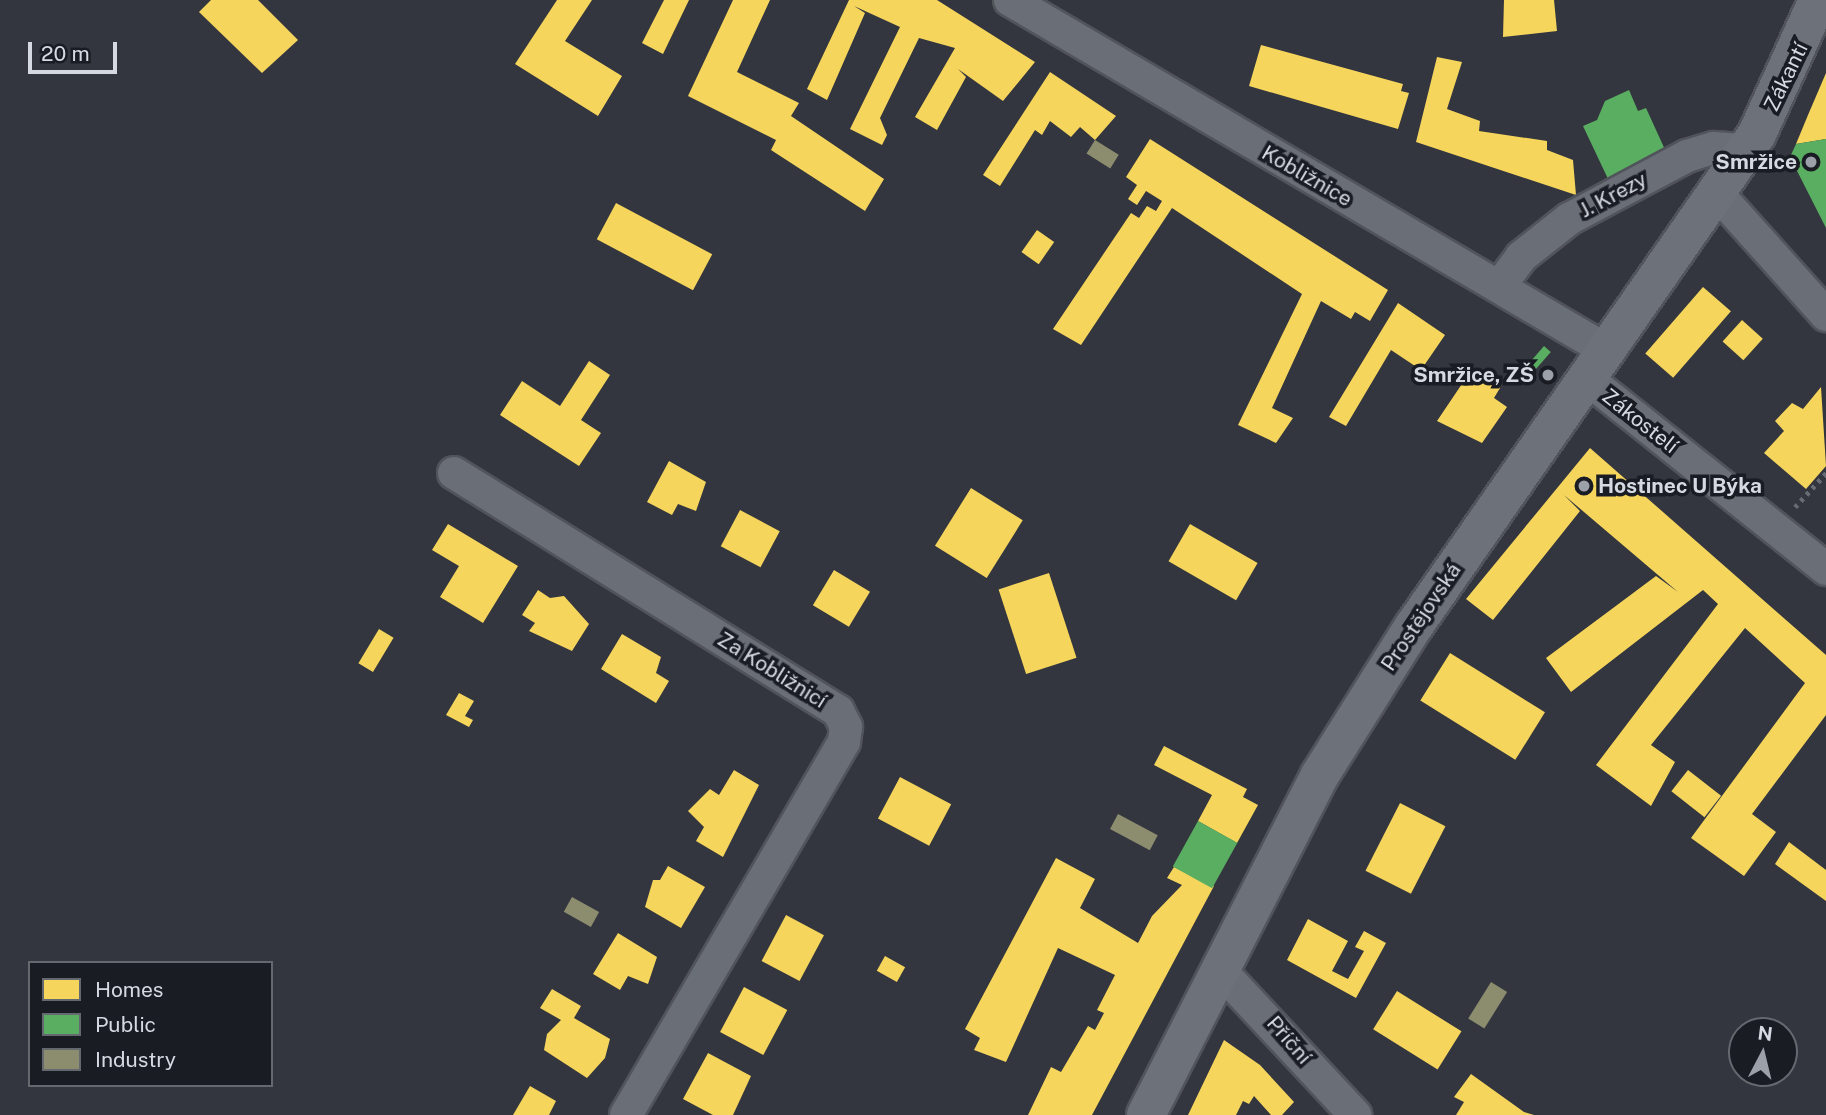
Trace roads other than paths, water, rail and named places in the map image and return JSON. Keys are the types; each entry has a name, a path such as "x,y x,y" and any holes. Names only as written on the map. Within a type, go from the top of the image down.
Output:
{"main road":[{"name":"Zákantí","path":"1746,150 1789,74 1818,0"},
{"name":"Prostějovská","path":"1146,1115 1219,968 1360,709 1746,150"}],"street":[{"name":"Kobližnice","path":"1010,0 1501,284 1596,364"},
{"name":"J. Krezy","path":"1501,284 1521,257 1569,219 1686,156 1714,148 1746,150"},
{"path":"1717,193 1826,315"},
{"name":"Zákostelí","path":"1596,364 1776,528 1826,569"},
{"name":"Za Kobližnicí","path":"454,473 838,711 846,727 844,742 626,1115"},
{"name":"Příční","path":"1219,968 1355,1115"}],"place":[{"name":"Smržice","path":"1811,162"},
{"name":"Smržice, ZŠ","path":"1548,375"},
{"name":"Hostinec U Býka","path":"1584,486"}]}
